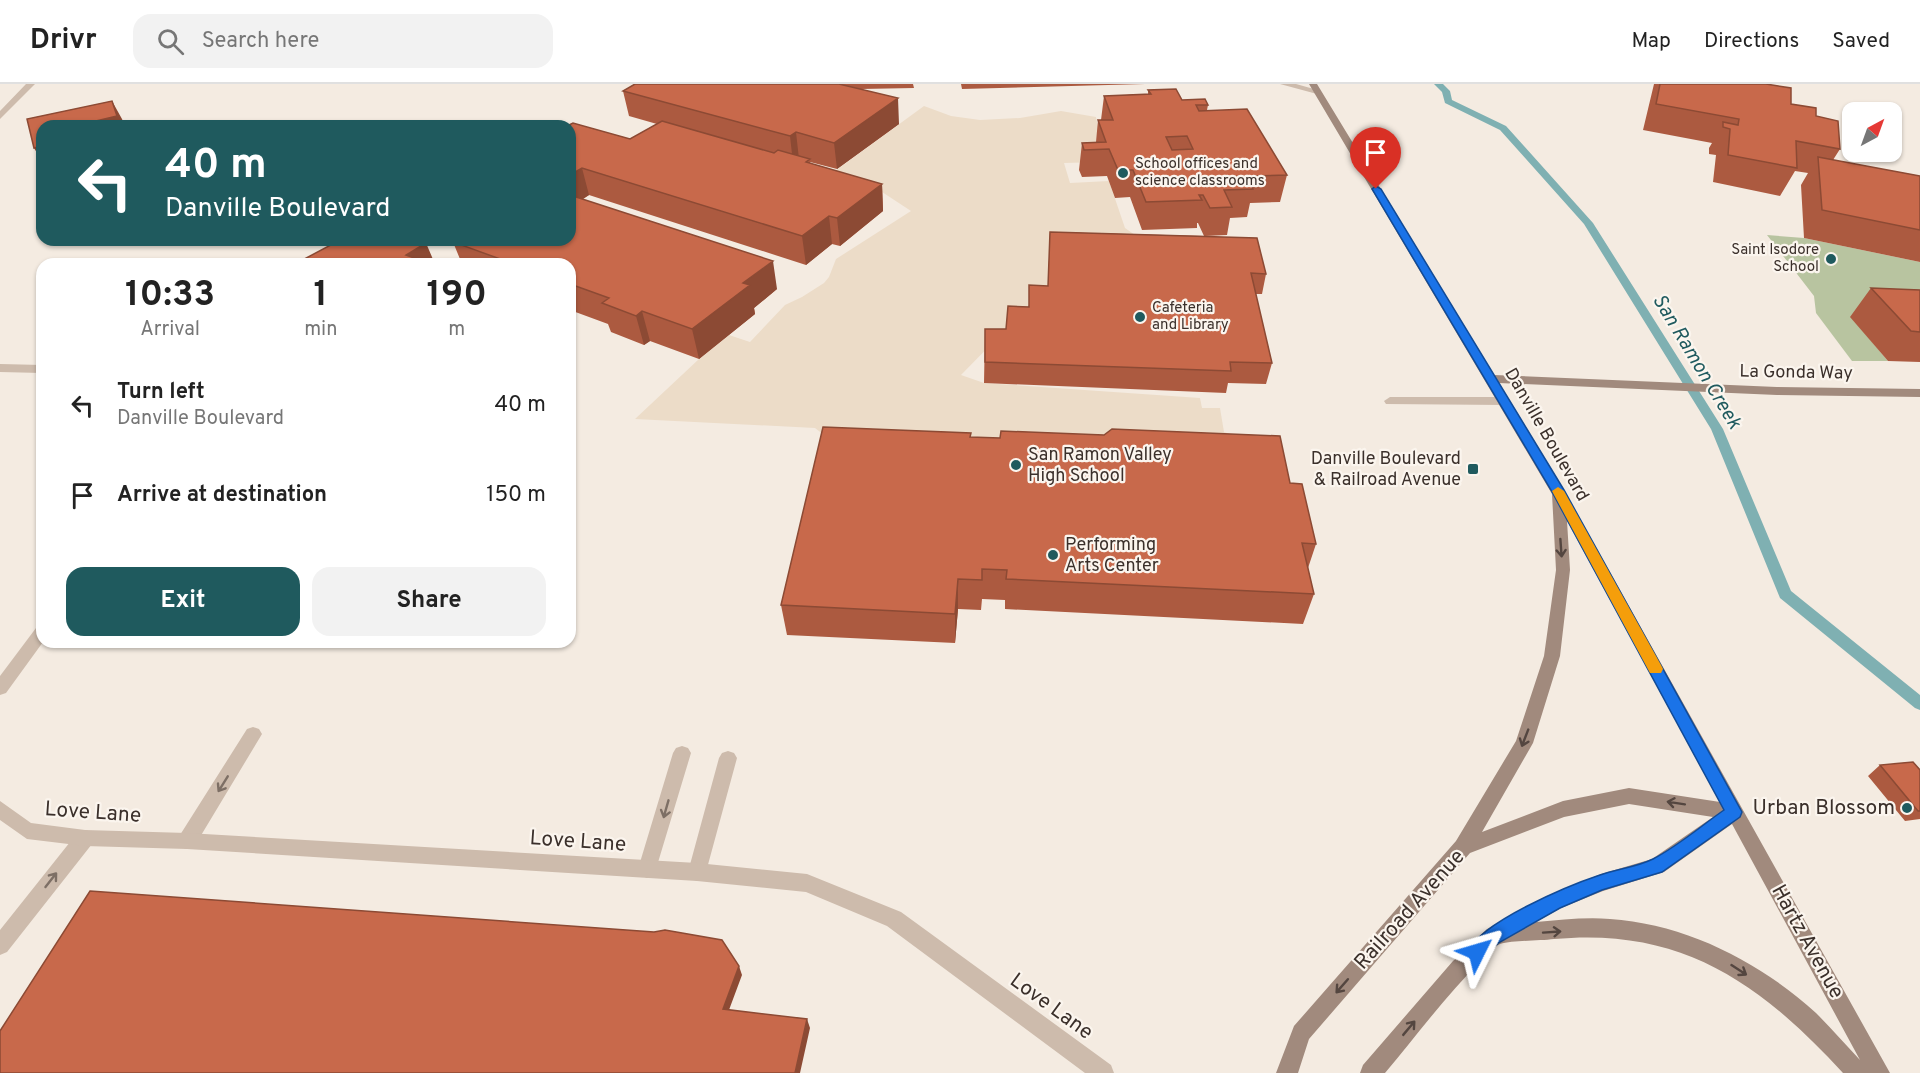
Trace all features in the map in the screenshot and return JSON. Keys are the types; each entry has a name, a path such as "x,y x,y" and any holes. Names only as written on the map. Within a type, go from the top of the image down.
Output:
{"main road":[{"name":"Danville Boulevard","path":"1315,87 1557,490 1734,812"},
{"name":"La Gonda Way","path":"1491,379 1777,391 1920,393"},
{"path":"1463,847 1524,743 1552,656 1563,570 1557,490"},
{"name":"Railroad Avenue","path":"1287,1073 1301,1033 1463,847 1563,809 1629,796 1734,812"},
{"path":"1371,1073 1460,968 1494,936 1554,902 1601,883 1656,866 1734,812"},
{"name":"Hartz Avenue","path":"1734,812 1879,1073"},
{"path":"1494,936 1609,928 1660,937 1704,949 1740,970 1802,1015 1858,1073"}],"street":[{"path":"0,116 31,84"},
{"path":"1284,84 1315,87"},
{"path":"0,368 36,369"},
{"path":"1390,401 1504,401"},
{"path":"0,688 36,640"},
{"path":"187,841 253,734"},
{"path":"647,869 682,753"},
{"path":"697,872 728,758"},
{"name":"Love Lane","path":"0,809 27,831 85,838 187,841 697,872 807,883 894,919 1103,1073"},
{"path":"0,945 85,838"}],"green space":[{"path":"1767,235 1804,238 1920,262 1920,320 1851,317 1888,361 1852,361 1816,313 1814,296"}],"shaded area":[{"path":"924,106 951,116 980,120 1020,118 1061,111 1096,117 1102,147 1101,162 1064,163 1070,183 1109,181 1125,228 1135,235 1049,252 1048,286 961,375 984,383 1200,398 1202,408 1220,408 1224,432 1230,434 1236,458 838,446 815,428 635,419 699,359 729,335 750,342 785,305 824,283 836,259 911,211 876,188 835,171"}],"building":[{"path":"635,84 839,84 898,98 834,143 796,132 790,136 623,91"},
{"path":"1660,84 1766,84 1791,88 1791,104 1816,108 1816,116 1838,121 1840,149 1796,141 1797,168 1728,155 1730,129 1723,127 1723,122 1738,125 1739,119 1656,104"},
{"name":"School offices and science classrooms","path":"1176,89 1182,100 1205,99 1208,105 1196,105 1199,111 1247,109 1287,175 1215,177 1217,181 1249,180 1253,189 1224,190 1232,207 1210,208 1203,195 1199,195 1202,200 1146,202 1133,170 1118,170 1109,149 1084,150 1082,143 1106,142 1098,120 1113,120 1104,96 1151,94 1148,90","holes":["1187,136 1193,149 1172,150 1166,137"]},
{"path":"112,101 117,116 100,120 36,120 36,148 34,148 27,119"},
{"path":"662,121 774,153 778,150 810,159 806,162 882,184 837,218 829,216 802,236 582,168 576,172 576,124 630,139"},
{"path":"1818,157 1920,176 1920,230 1822,210"},
{"path":"576,197 773,261 743,283 750,285 692,329 642,311 636,316 602,303 609,298 576,286 576,258 497,258 464,246 576,246"},
{"name":"Cafeteria and Library","path":"1050,232 1257,238 1266,274 1251,273 1272,363 1230,362 1231,371 985,362 985,329 1006,329 1008,306 1029,307 1029,285 1048,286"},
{"path":"329,246 421,246 406,255 414,258 306,258"},
{"path":"1871,288 1920,290 1920,332 1911,331"},
{"name":"Performing Arts Center","path":"823,427 971,433 970,437 1000,438 1001,431 1104,435 1112,429 1280,436 1290,483 1302,484 1316,544 1302,543 1314,594 1006,579 1007,570 982,569 982,580 958,579 955,614 781,605"},
{"path":"1913,762 1920,770 1920,811 1880,765"},
{"path":"90,891 654,932 665,930 722,940 739,966 723,1009 807,1019 795,1073 0,1073 0,1031"}],"waterway":[{"name":"San Ramon Creek","path":"1438,84 1446,91 1448,101 1503,128 1588,223 1717,429 1785,594 1920,704"}],"slow traffic":[{"path":"1558,491 1656,669"}],"place":[{"name":"School offices and science classrooms","path":"1123,173"},
{"name":"Saint Isodore School","path":"1831,259"},
{"name":"Cafeteria and Library","path":"1140,317"},
{"name":"San Ramon Valley High School","path":"1016,465"},
{"name":"Danville Boulevard & Railroad Avenue","path":"1473,469"},
{"name":"Performing Arts Center","path":"1053,555"},
{"name":"Urban Blossom","path":"1907,808"}],"route":[{"path":"1376,189 1557,490 1734,812 1656,866 1601,883 1554,902 1494,936 1477,952"}]}
